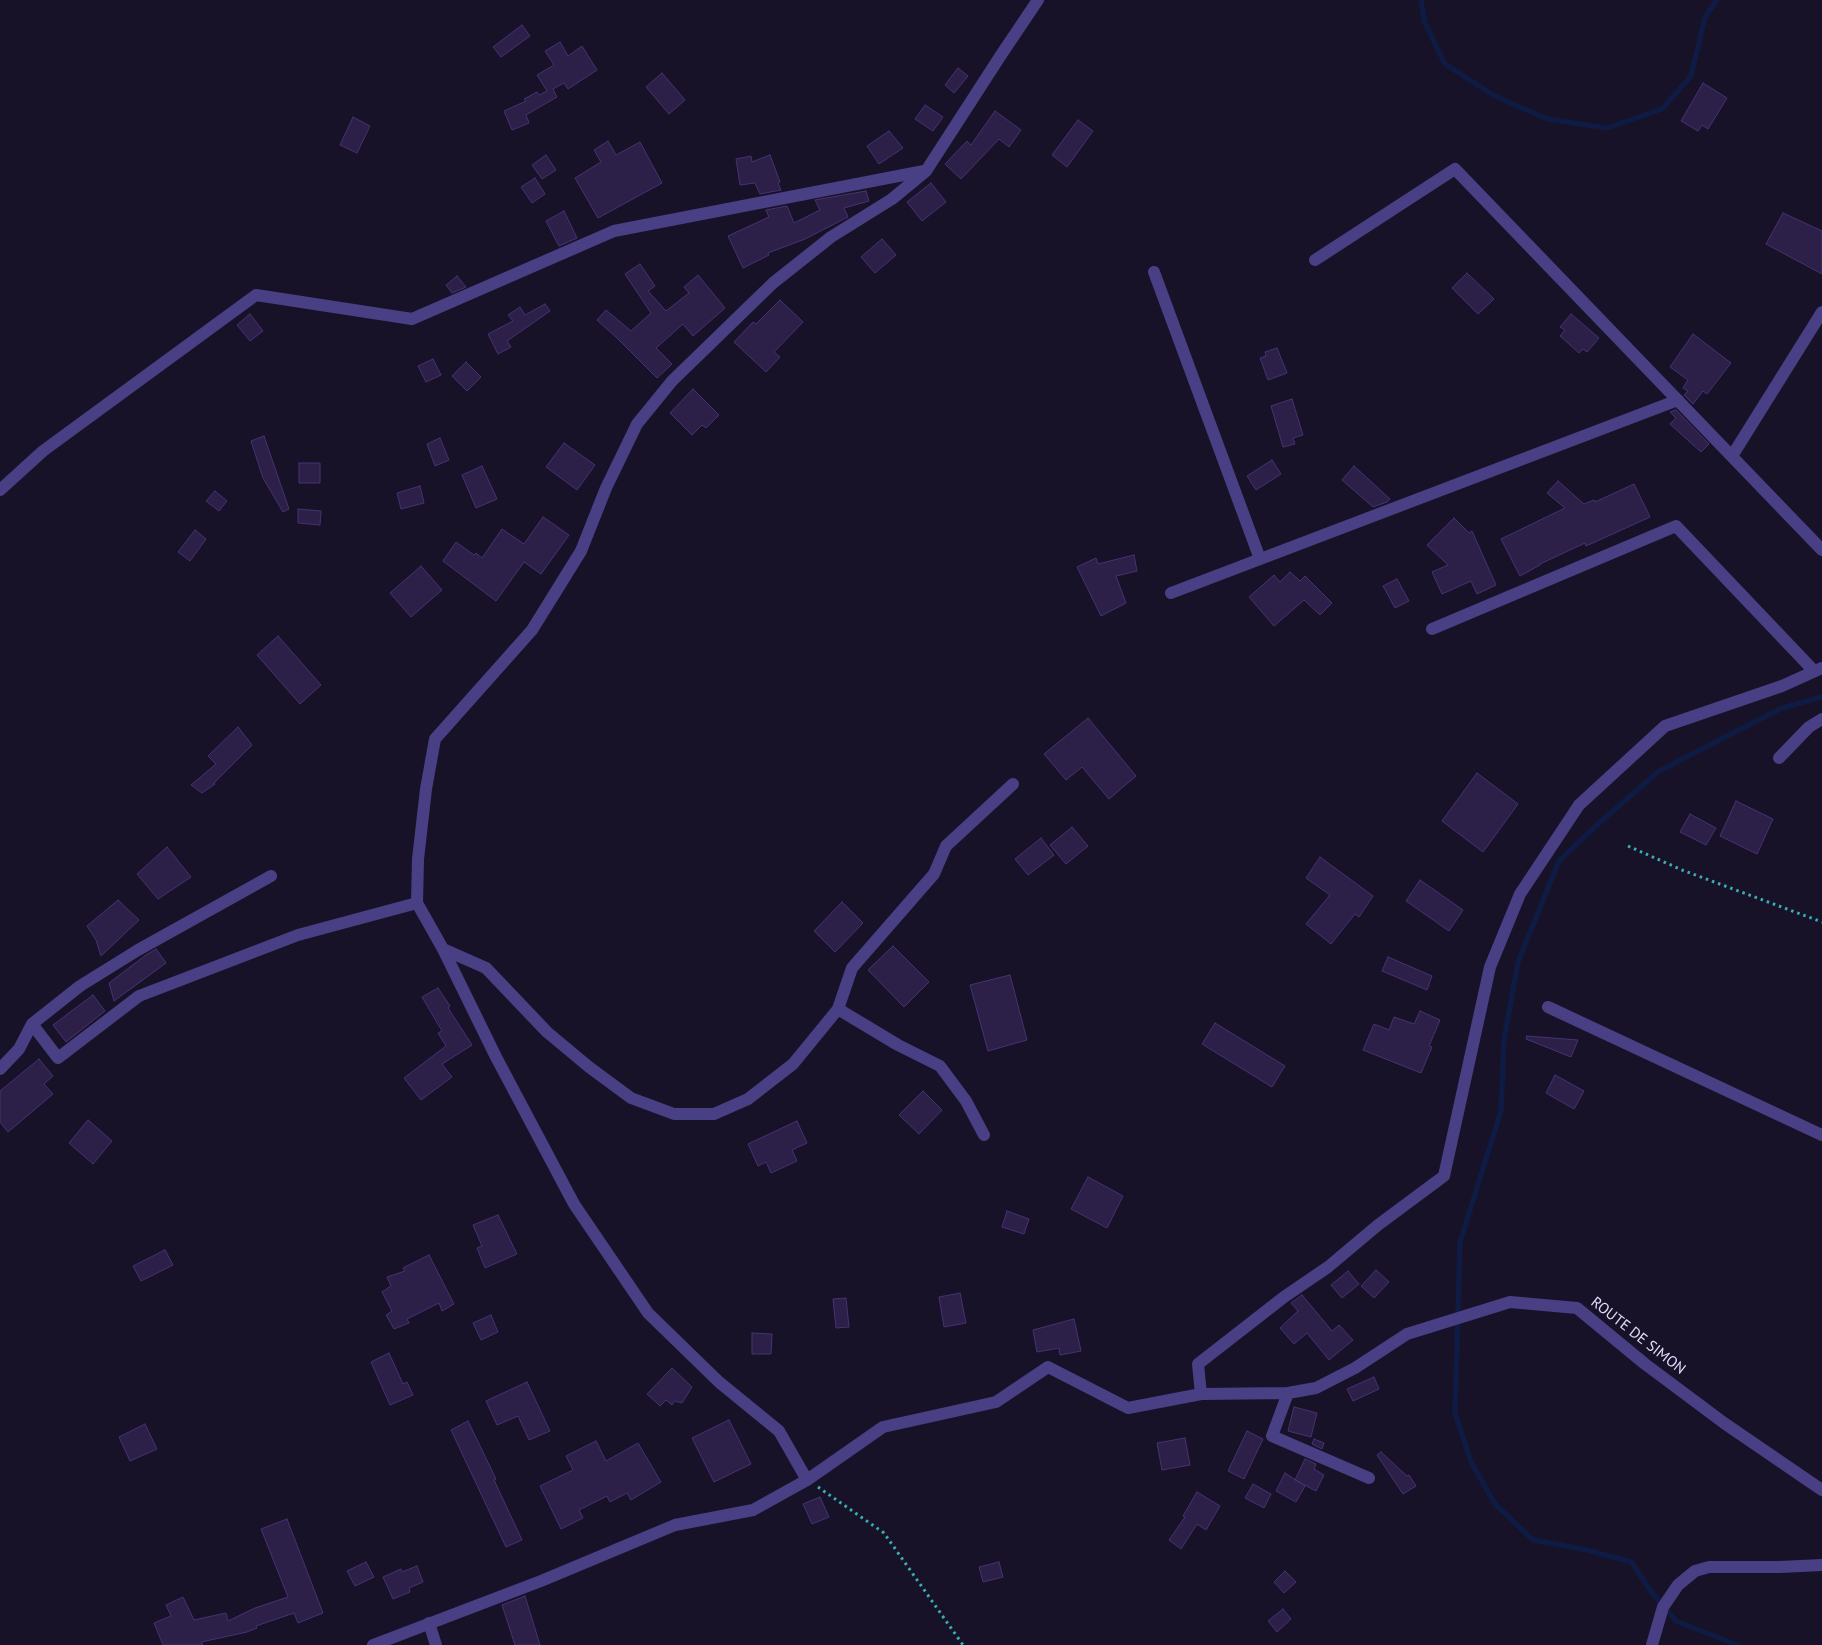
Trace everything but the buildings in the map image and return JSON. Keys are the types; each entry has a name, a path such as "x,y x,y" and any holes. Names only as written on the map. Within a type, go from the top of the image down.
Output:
{"street":[{"path":"373,1645 541,1581 675,1525 754,1510 807,1480 779,1431 719,1382 648,1314 574,1204 496,1057 443,949 417,903 418,859 426,789 435,739 532,630 581,550 606,488 637,424 672,381 773,283 831,237 892,199 926,171 1038,0"},
{"path":"1315,260 1455,169 1822,550"},
{"path":"0,490 43,452 256,295 412,319 614,231 926,171"},
{"path":"1154,272 1260,559"},
{"path":"1732,456 1822,312"},
{"path":"1171,592 1678,400"},
{"path":"1201,1394 1198,1364 1284,1297 1328,1268 1378,1226 1444,1176 1490,968 1520,894 1579,805 1665,726 1782,686 1818,669 1676,526 1432,629"},
{"path":"1779,758 1809,726 1822,719"},
{"path":"443,949 486,968 547,1032 631,1098 674,1114 714,1114 748,1099 793,1064 838,1009 852,968 934,874 946,846 1014,784"},
{"path":"0,1069 19,1049 32,1024 80,986 130,955 271,876"},
{"path":"32,1024 58,1058 139,996 298,935 417,903"},
{"path":"1548,1007 1822,1135"},
{"path":"838,1009 898,1045 940,1066 966,1101 984,1135"},
{"name":"ROUTE DE SIMON","path":"807,1480 883,1427 996,1402 1048,1367 1128,1408 1201,1394 1288,1393 1316,1388 1355,1368 1408,1334 1510,1302 1577,1308 1645,1364 1724,1423 1822,1490"},
{"path":"1288,1393 1272,1436 1369,1478"},
{"path":"1652,1645 1666,1602 1678,1584 1695,1571 1709,1567 1822,1565"},
{"path":"429,1623 436,1645"}],"path":[{"path":"1628,846 1682,870 1822,922"},
{"path":"807,1480 884,1533 963,1645"}],"waterway":[{"path":"1421,0 1425,23 1445,64 1495,96 1547,119 1607,128 1662,109 1691,76 1705,17 1717,0"},
{"path":"1737,1645 1676,1621 1653,1594 1631,1562 1587,1550 1533,1540 1495,1504 1471,1462 1455,1413 1460,1242 1501,1111 1504,1040 1518,962 1559,861 1659,771 1782,708 1822,697"}]}
